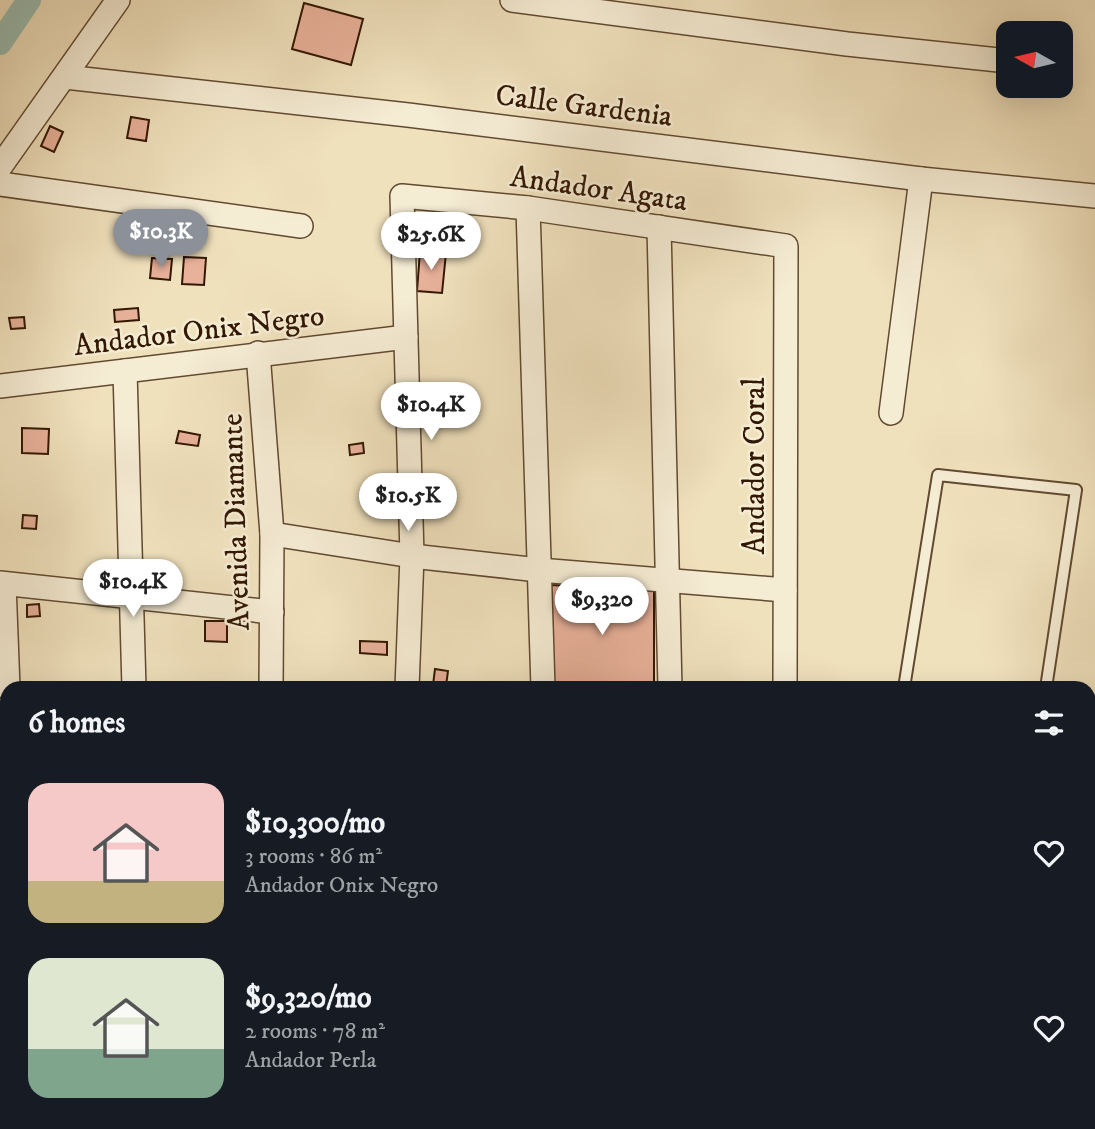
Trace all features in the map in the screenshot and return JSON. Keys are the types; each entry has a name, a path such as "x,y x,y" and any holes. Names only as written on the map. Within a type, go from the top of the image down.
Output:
{"street":[{"path":"0,167 118,0"},
{"path":"512,0 847,44 996,60"},
{"name":"Calle Gardenia","path":"65,78 408,115 921,179 1095,196"},
{"path":"891,413 921,179"},
{"path":"0,184 301,226"},
{"name":"Andador Agata","path":"406,337 402,196 528,208 786,246"},
{"path":"528,208 543,681"},
{"path":"659,227 670,681"},
{"name":"Andador Coral","path":"785,681 786,246"},
{"path":"406,337 412,556 407,681"},
{"name":"Andador Onix Negro","path":"0,386 406,337"},
{"name":"Avenida Diamante","path":"258,354 272,534 271,681"},
{"path":"125,371 134,681"},
{"path":"272,534 412,556 539,570 785,590"},
{"path":"8,681 2,584 272,612"}],"lane":[{"path":"905,681 937,475 1076,490 1047,681"}],"building":[{"path":"304,3 363,19 351,65 292,49"},
{"path":"131,117 149,120 146,141 127,138"},
{"path":"50,126 63,132 54,152 41,146"},
{"path":"420,251 446,253 442,293 417,291"},
{"path":"184,257 206,258 204,285 182,284"},
{"path":"152,258 172,259 170,280 150,278"},
{"path":"138,308 139,320 115,322 114,310"},
{"path":"24,317 25,328 11,329 9,318"},
{"path":"22,428 49,429 48,454 22,453"},
{"path":"179,431 200,435 198,446 176,443"},
{"path":"363,443 364,453 350,455 349,445"},
{"path":"23,515 37,516 36,529 22,528"},
{"path":"549,585 654,589 654,681 551,681"},
{"path":"39,604 40,616 27,617 27,605"},
{"path":"205,621 227,621 227,642 205,641"},
{"path":"360,641 387,642 387,655 360,653"},
{"path":"435,669 448,671 447,681 434,681"}],"waterway":[{"path":"0,43 29,0"}]}
